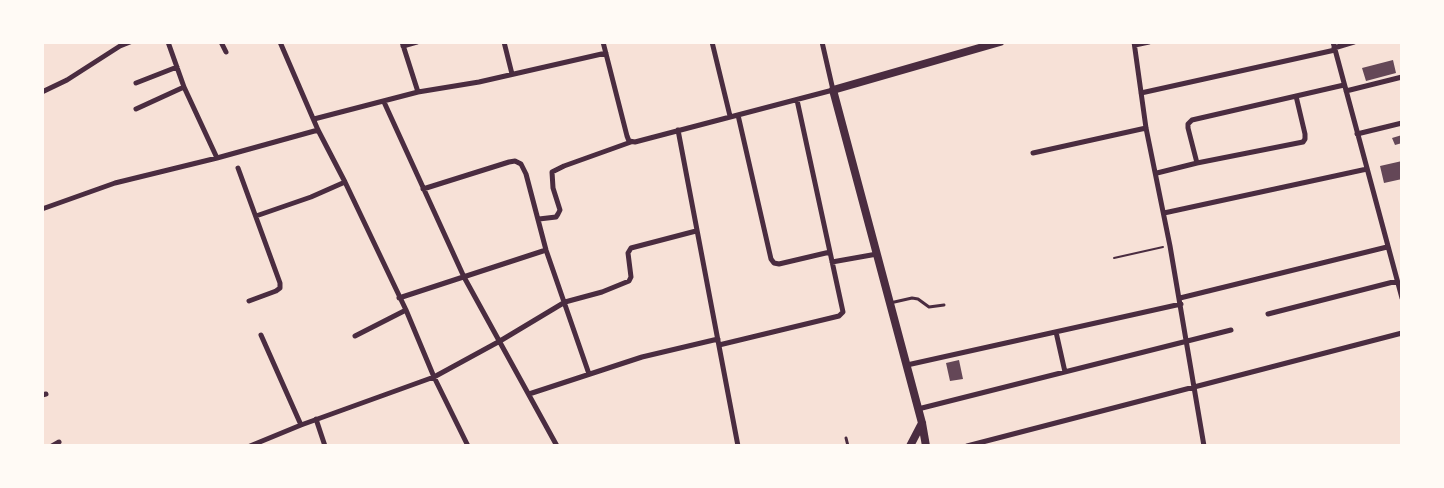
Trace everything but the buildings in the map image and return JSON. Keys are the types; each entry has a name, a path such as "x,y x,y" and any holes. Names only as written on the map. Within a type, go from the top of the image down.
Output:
{"street":[{"path":"43,90 67,80 120,46 130,42"},
{"path":"168,42 184,86 218,158"},
{"path":"221,42 226,52"},
{"path":"280,42 318,130 406,310 434,377 468,446"},
{"path":"417,42 402,44 418,92"},
{"path":"504,42 512,74"},
{"path":"604,42 626,136 632,142"},
{"path":"712,42 730,116"},
{"path":"822,42 833,90 922,423 926,446"},
{"path":"539,219 556,217 560,210 552,183 552,172 564,166 632,142 797,100 1000,42"},
{"path":"1149,42 1134,44 1146,128 1164,213 1204,446"},
{"path":"1141,93 1354,42"},
{"path":"1334,47 1402,298"},
{"path":"314,119 418,92 479,82 606,53"},
{"path":"136,83 177,68"},
{"path":"1197,163 1188,128 1188,124 1192,120 1296,96 1356,88 1402,77"},
{"path":"136,109 184,86"},
{"path":"1156,172 1303,142 1305,134 1296,96"},
{"path":"529,394 642,357 841,315 843,310 797,100"},
{"path":"384,102 464,277 557,446"},
{"path":"738,114 771,259 774,263 779,264 830,252"},
{"path":"1357,134 1402,123"},
{"path":"1033,153 1146,128"},
{"path":"42,208 115,183 218,158 318,130"},
{"path":"678,130 738,446"},
{"path":"423,189 515,161 521,164 526,174 546,250 566,302 589,374"},
{"path":"238,168 280,283 280,288 276,291 249,301"},
{"path":"1164,213 1367,169"},
{"path":"256,216 311,197 345,182"},
{"path":"250,446 316,419 434,377 500,342 566,302 602,292 630,280 628,253 631,248 696,231"},
{"path":"907,365 1056,332 1387,247"},
{"path":"399,298 546,250"},
{"path":"832,262 877,254"},
{"path":"1268,314 1397,281"},
{"path":"355,336 406,310"},
{"path":"918,409 1231,330"},
{"path":"1056,332 1065,372"},
{"path":"967,446 1402,333"},
{"path":"261,335 301,425"},
{"path":"316,419 325,446"},
{"path":"910,446 922,423"},
{"path":"52,446 59,442"}],"lane":[{"path":"890,304 912,298 918,299 929,307 944,305"},
{"path":"846,438 848,446"}],"path":[{"path":"1114,258 1170,246"}]}
